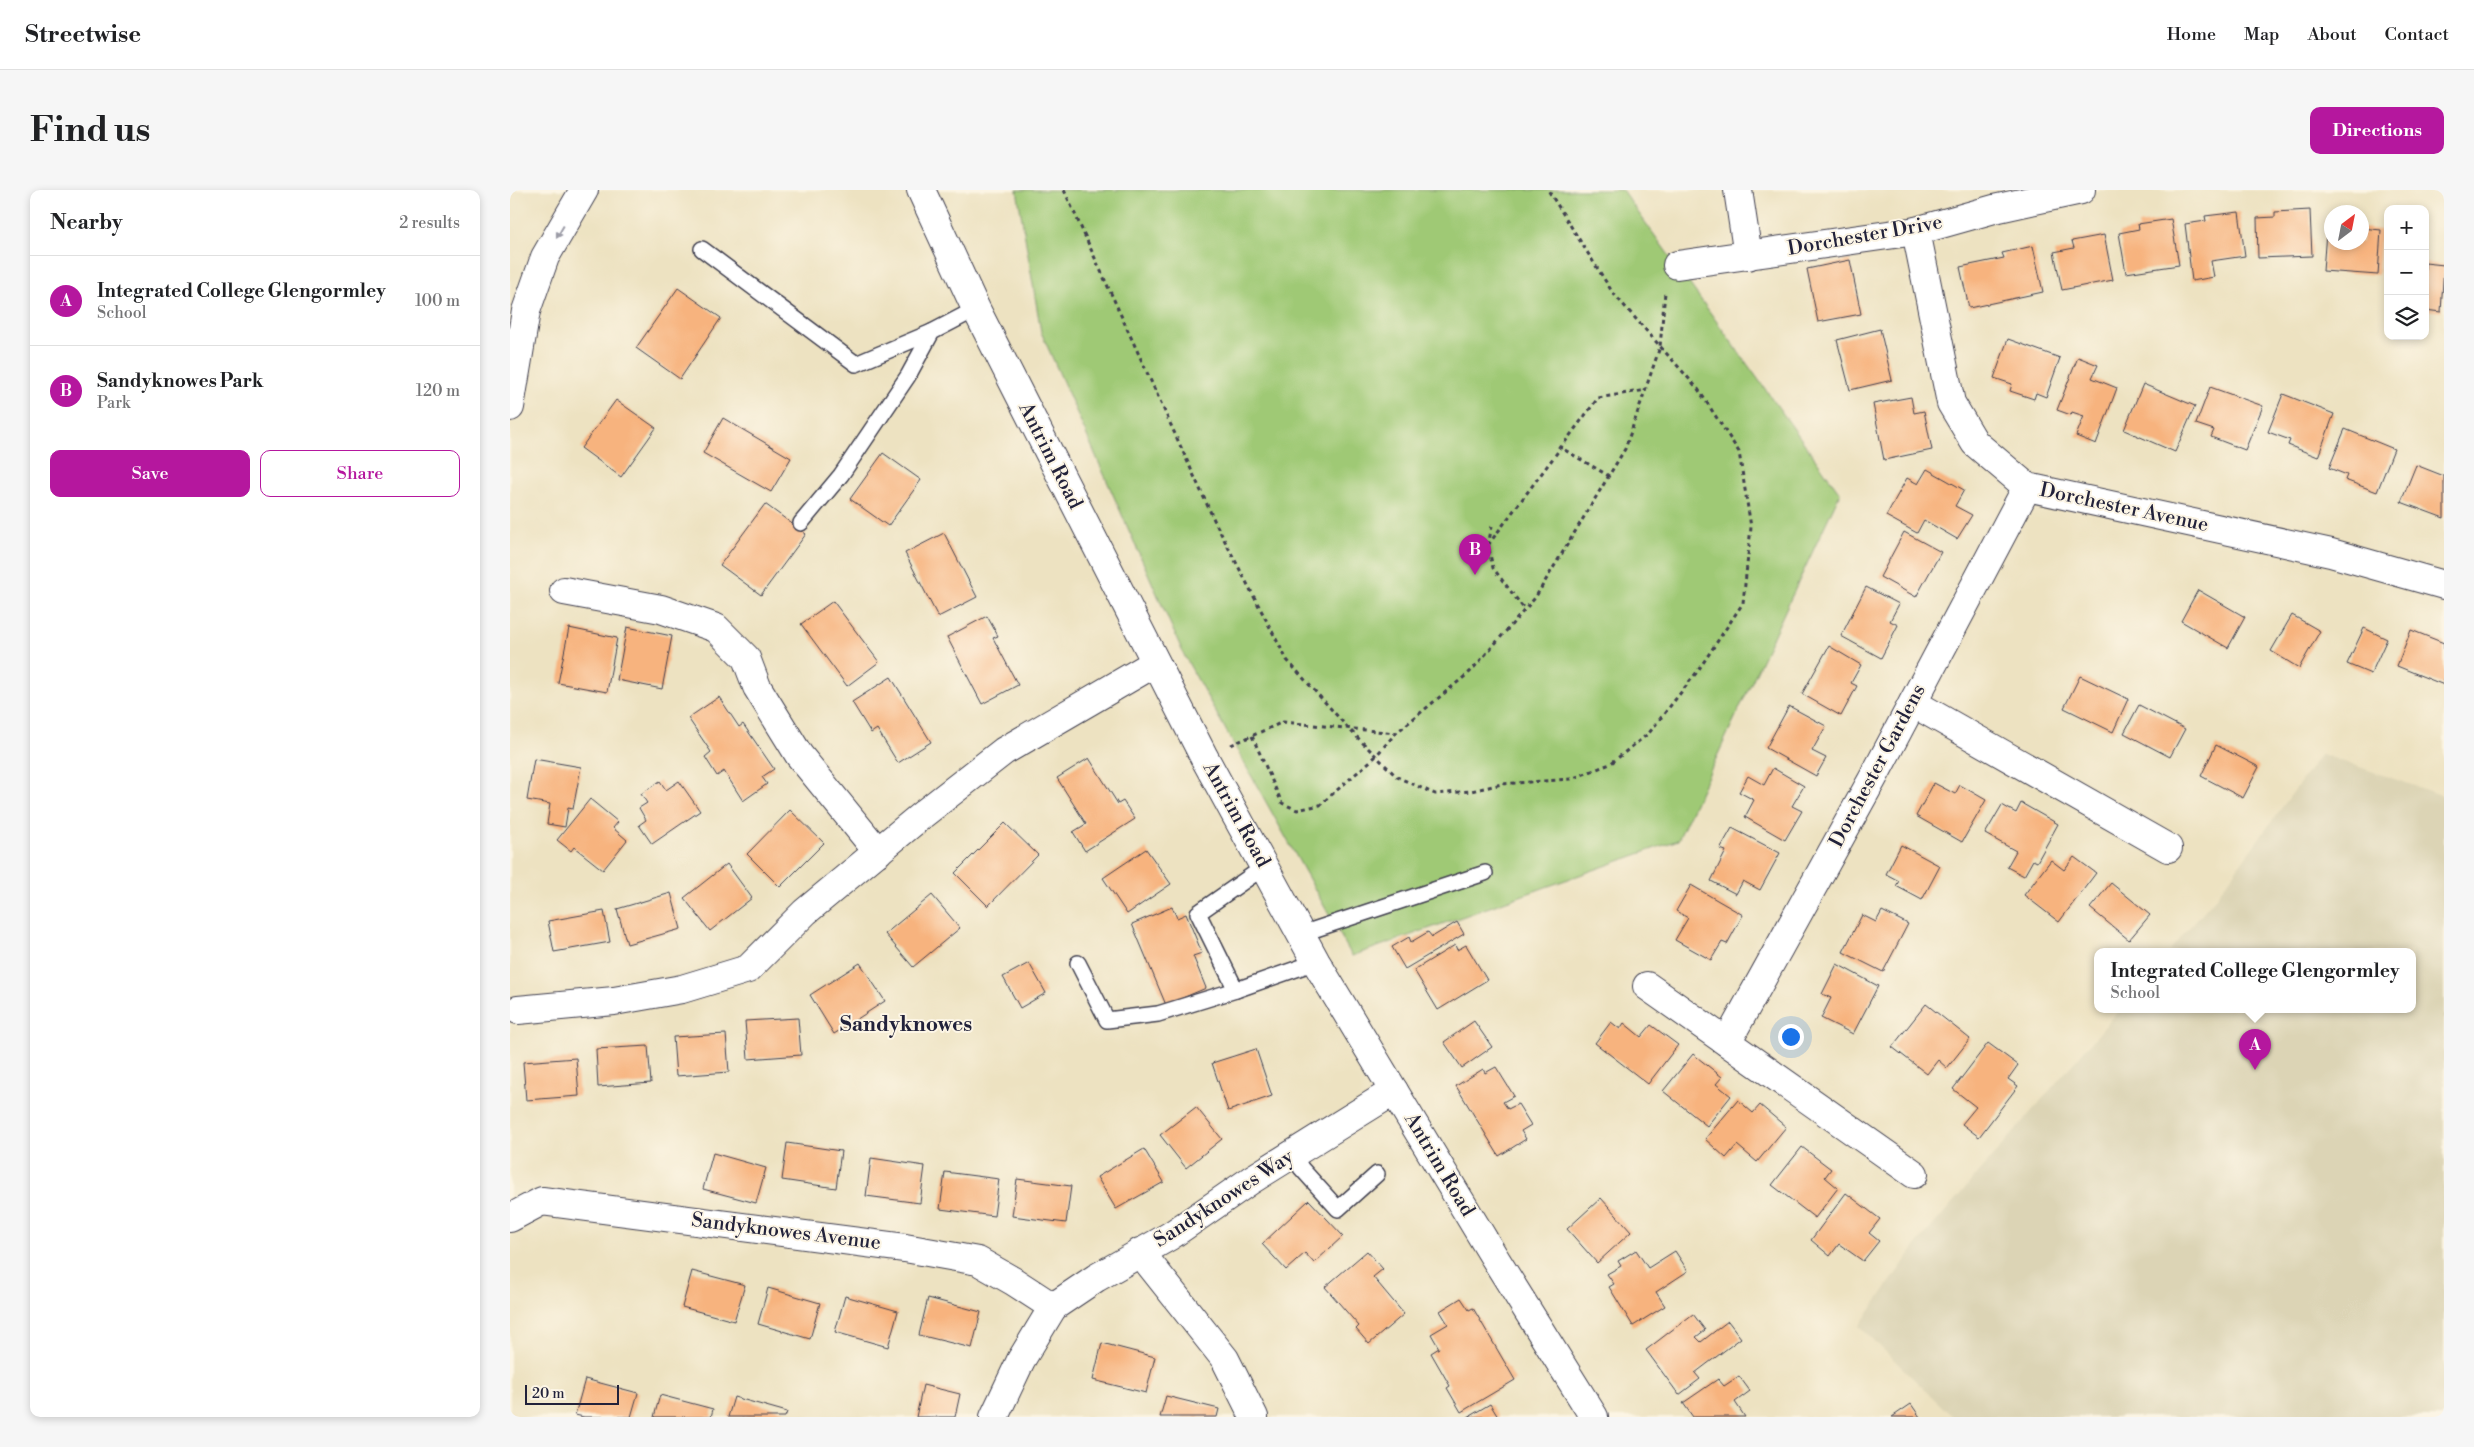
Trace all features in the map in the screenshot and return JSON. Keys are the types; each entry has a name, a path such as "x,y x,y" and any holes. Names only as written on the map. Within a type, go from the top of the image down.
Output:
{"main road":[{"path":"510,407 530,302 545,257 584,190"},
{"name":"Antrim Road","path":"921,190 976,309 1154,663 1204,758 1316,962 1493,1256 1594,1417"},
{"path":"1738,190 1748,256"},
{"name":"Dorchester Drive","path":"1677,265 1916,231 1994,209 2080,190"},
{"name":"Dorchester Avenue","path":"1916,231 1951,403 1976,443 2027,487 2331,553 2444,585"},
{"name":"Dorchester Gardens","path":"1727,1042 1912,703 2027,487"},
{"path":"564,592 661,609 716,628 746,658 757,687 799,755 878,852"},
{"path":"518,1010 614,1001 682,989 748,969 805,912 1004,751 1154,663"},
{"path":"1912,703 2168,848"},
{"path":"1647,986 1914,1174"},
{"name":"Sandyknowes Way","path":"1053,1307 1096,1278 1170,1236 1394,1091"},
{"name":"Sandyknowes Avenue","path":"510,1218 542,1201 905,1248 978,1262 1013,1281 1053,1307"},
{"path":"1140,1252 1225,1358 1254,1417"},
{"path":"994,1417 1021,1360 1053,1307"}],"lane":[{"path":"702,249 856,364 932,332 976,309"},
{"path":"800,523 841,475 908,376 932,332"},
{"path":"1236,990 1198,912 1264,867"},
{"path":"1301,934 1485,873"},
{"path":"1078,964 1107,1020 1158,1014 1236,990 1316,962"},
{"path":"1294,1154 1301,1168 1338,1210 1377,1174"}],"path":[{"path":"1064,190 1215,522 1287,660 1375,757 1397,777 1435,794 1470,791 1518,782 1571,779 1610,764 1649,733 1697,672 1743,603 1751,526 1740,452 1698,389 1614,293 1548,190"},
{"path":"1252,736 1282,803 1297,810 1320,805 1375,757 1396,733 1470,672 1535,598 1625,449 1660,347 1666,276 1677,265"},
{"path":"1488,546 1559,447 1598,398 1646,390"},
{"path":"1559,447 1609,476"},
{"path":"1492,526 1488,546 1493,568 1525,610"},
{"path":"1204,758 1283,722 1396,733"}],"shaded area":[{"path":"2321,754 2444,796 2444,1417 1953,1417 1859,1326 1917,1244 2117,1013 2416,1013 2416,948 2172,948 2217,896"}],"green space":[{"path":"1017,190 1622,190 1840,493 1678,840 1352,956 1185,657 1041,332"}],"building":[{"path":"2310,210 2312,256 2258,258 2257,218 2275,217 2275,212"},
{"path":"2239,212 2245,256 2211,261 2214,277 2192,281 2185,224 2206,221 2205,216"},
{"path":"2171,219 2179,265 2126,273 2119,233 2139,229 2138,224"},
{"path":"2369,229 2381,230 2378,275 2323,271 2325,250 2369,250"},
{"path":"2104,235 2113,280 2062,290 2054,252 2074,248 2072,241"},
{"path":"2033,246 2043,292 1969,308 1960,267 2004,258 2002,253"},
{"path":"1850,260 1861,314 1818,322 1807,269"},
{"path":"2429,263 2444,265 2441,312 2429,310"},
{"path":"678,288 721,318 680,379 636,348"},
{"path":"1880,329 1892,380 1850,390 1837,340"},
{"path":"2008,339 2060,358 2046,397 2036,393 2034,399 2010,391 2012,384 1994,378"},
{"path":"2078,357 2098,365 2092,378 2117,388 2096,444 2076,436 2084,416 2072,412 2071,415 2057,410"},
{"path":"2143,384 2195,406 2175,452 2124,430"},
{"path":"2210,387 2263,406 2245,450 2211,437 2214,430 2196,424"},
{"path":"2283,394 2334,414 2318,457 2288,445 2290,440 2268,432"},
{"path":"1911,397 1914,413 1924,411 1932,450 1884,460 1873,404"},
{"path":"616,400 656,428 621,477 581,448"},
{"path":"723,418 791,458 771,492 703,453"},
{"path":"2345,429 2394,449 2377,492 2345,480 2347,475 2329,468"},
{"path":"883,453 921,480 888,526 850,499"},
{"path":"2416,465 2444,476 2444,518 2401,502"},
{"path":"1927,469 1964,490 1955,506 1972,515 1957,539 1924,520 1917,533 1886,516 1907,478 1918,484"},
{"path":"765,504 806,534 761,595 720,565"},
{"path":"1904,532 1941,552 1916,597 1880,577"},
{"path":"944,533 977,597 938,617 905,553"},
{"path":"1866,587 1899,604 1890,621 1898,625 1881,658 1841,636"},
{"path":"2198,590 2245,617 2228,648 2181,621"},
{"path":"833,601 879,662 847,686 801,624"},
{"path":"2292,615 2320,631 2299,668 2271,651"},
{"path":"987,616 998,636 993,638 1018,685 982,704 947,637"},
{"path":"627,627 672,636 662,689 617,680"},
{"path":"569,628 617,638 607,692 558,683"},
{"path":"2364,628 2387,639 2371,674 2347,664"},
{"path":"2411,630 2444,643 2444,685 2397,666"},
{"path":"1829,646 1861,665 1851,683 1857,686 1841,716 1802,694"},
{"path":"2080,676 2128,699 2113,732 2064,708"},
{"path":"891,677 931,742 898,763 877,729 871,733 852,702"},
{"path":"719,697 739,727 743,724 774,769 762,777 767,784 743,801 724,771 717,776 705,757 711,752 688,718"},
{"path":"2139,705 2185,729 2170,757 2124,733"},
{"path":"1789,706 1826,726 1812,751 1826,758 1816,776 1766,748"},
{"path":"2216,745 2259,767 2243,798 2201,776"},
{"path":"1089,758 1118,804 1123,801 1135,819 1085,851 1073,832 1086,824 1057,778"},
{"path":"534,759 581,767 573,809 568,808 565,827 547,824 550,804 527,800"},
{"path":"1773,768 1804,786 1792,806 1802,811 1785,840 1745,817 1754,800 1739,792 1748,776 1764,785"},
{"path":"660,781 666,790 679,781 700,811 652,844 639,825 646,820 639,808 647,803 641,794"},
{"path":"1934,783 1955,794 1960,785 1986,800 1962,842 1916,816"},
{"path":"590,799 618,822 613,828 627,840 603,870 574,847 571,851 557,840"},
{"path":"2021,803 2058,824 2037,862 2033,860 2024,876 2007,867 2016,851 1985,834 2002,805 2016,813"},
{"path":"790,810 824,843 780,887 747,854"},
{"path":"1005,823 1038,855 988,906 955,873"},
{"path":"1732,828 1780,853 1760,890 1743,881 1736,894 1711,881 1726,851 1720,849"},
{"path":"1901,845 1940,866 1922,900 1896,886 1899,881 1886,874"},
{"path":"1146,849 1171,884 1127,914 1103,878"},
{"path":"2074,857 2096,873 2059,922 2024,895 2051,860 2064,870"},
{"path":"727,864 752,898 710,931 684,898"},
{"path":"2111,883 2150,915 2129,940 2090,908"},
{"path":"1691,885 1743,915 1727,944 1722,942 1711,960 1675,940 1688,918 1676,911"},
{"path":"671,893 681,929 627,944 617,909"},
{"path":"932,895 960,928 913,967 885,934"},
{"path":"1172,907 1177,918 1186,914 1202,953 1193,956 1206,988 1166,1005 1132,924"},
{"path":"604,911 610,942 554,952 548,921"},
{"path":"1882,911 1908,924 1883,972 1843,952 1862,915 1876,922"},
{"path":"1457,922 1464,934 1405,969 1392,947 1409,937 1411,942 1428,932 1432,937"},
{"path":"1455,945 1457,950 1466,945 1487,980 1438,1010 1414,970"},
{"path":"860,963 885,1001 834,1034 810,995"},
{"path":"1029,963 1046,993 1020,1008 1003,977"},
{"path":"1837,964 1878,986 1853,1034 1821,1018 1831,998 1822,994"},
{"path":"1926,1004 1970,1039 1947,1068 1938,1060 1927,1074 1892,1047"},
{"path":"798,1018 801,1055 748,1059 745,1021"},
{"path":"1474,1021 1492,1047 1462,1068 1444,1042"},
{"path":"1611,1022 1620,1029 1624,1023 1641,1037 1651,1025 1678,1045 1648,1084 1595,1043"},
{"path":"726,1034 729,1072 676,1076 673,1037"},
{"path":"1988,1043 2018,1065 2008,1079 2018,1086 1979,1137 1962,1124 1976,1107 1953,1089"},
{"path":"648,1046 651,1083 598,1087 596,1049"},
{"path":"1256,1049 1272,1096 1228,1111 1212,1063"},
{"path":"1693,1054 1722,1077 1716,1084 1731,1096 1707,1126 1663,1091"},
{"path":"576,1058 579,1096 526,1100 523,1062"},
{"path":"1496,1067 1514,1096 1503,1102 1508,1109 1518,1104 1531,1125 1521,1131 1526,1139 1499,1156 1456,1086 1483,1069 1485,1073"},
{"path":"1738,1100 1753,1113 1760,1105 1786,1127 1757,1162 1737,1145 1726,1158 1705,1139"},
{"path":"1196,1107 1222,1139 1186,1168 1160,1135"},
{"path":"787,1143 841,1151 836,1188 782,1180"},
{"path":"1802,1147 1831,1169 1825,1177 1838,1188 1815,1218 1772,1185"},
{"path":"1144,1149 1164,1182 1116,1209 1097,1177"},
{"path":"713,1153 766,1168 756,1203 703,1189"},
{"path":"871,1158 925,1166 920,1203 866,1196"},
{"path":"945,1172 999,1179 994,1216 940,1209"},
{"path":"1017,1179 1071,1186 1066,1223 1012,1216"},
{"path":"1846,1193 1880,1219 1869,1233 1879,1241 1863,1261 1839,1244 1830,1256 1811,1240"},
{"path":"1601,1198 1631,1232 1597,1263 1567,1229"},
{"path":"1309,1200 1343,1236 1314,1263 1305,1253 1286,1270 1262,1244"},
{"path":"1636,1250 1648,1268 1675,1251 1688,1271 1656,1292 1665,1306 1633,1326 1609,1287 1614,1284 1607,1274 1621,1266 1618,1261"},
{"path":"1367,1251 1383,1269 1373,1277 1404,1314 1369,1344 1356,1329 1359,1326 1325,1287"},
{"path":"692,1271 745,1285 734,1321 682,1307"},
{"path":"768,1288 820,1303 810,1339 758,1324"},
{"path":"845,1296 898,1311 888,1347 835,1332"},
{"path":"928,1298 981,1312 972,1348 919,1335"},
{"path":"1461,1298 1469,1310 1473,1308 1515,1380 1461,1412 1447,1388 1450,1386 1431,1353 1439,1348 1431,1334 1448,1324 1440,1311"},
{"path":"1693,1314 1705,1330 1696,1337 1701,1342 1728,1321 1741,1338 1695,1373 1700,1379 1679,1395 1646,1350"},
{"path":"1102,1343 1155,1357 1146,1393 1093,1380"},
{"path":"1739,1376 1750,1391 1735,1402 1745,1417 1693,1417 1683,1403 1718,1379 1724,1386"},
{"path":"585,1379 638,1393 631,1417 584,1417 575,1415"},
{"path":"923,1385 960,1394 955,1417 916,1417"},
{"path":"660,1395 713,1409 711,1417 654,1417"},
{"path":"1166,1396 1219,1409 1217,1417 1160,1417"},
{"path":"734,1397 787,1412 785,1417 728,1417"},
{"path":"1490,1404 1498,1417 1468,1417"},
{"path":"1911,1404 1920,1417 1892,1417"}],"place":[{"name":"Sandyknowes Park","path":"1475,575"},
{"name":"Integrated College Glengormley","path":"2255,1070"}],"district":[{"name":"Sandyknowes","path":"906,1025"}]}
